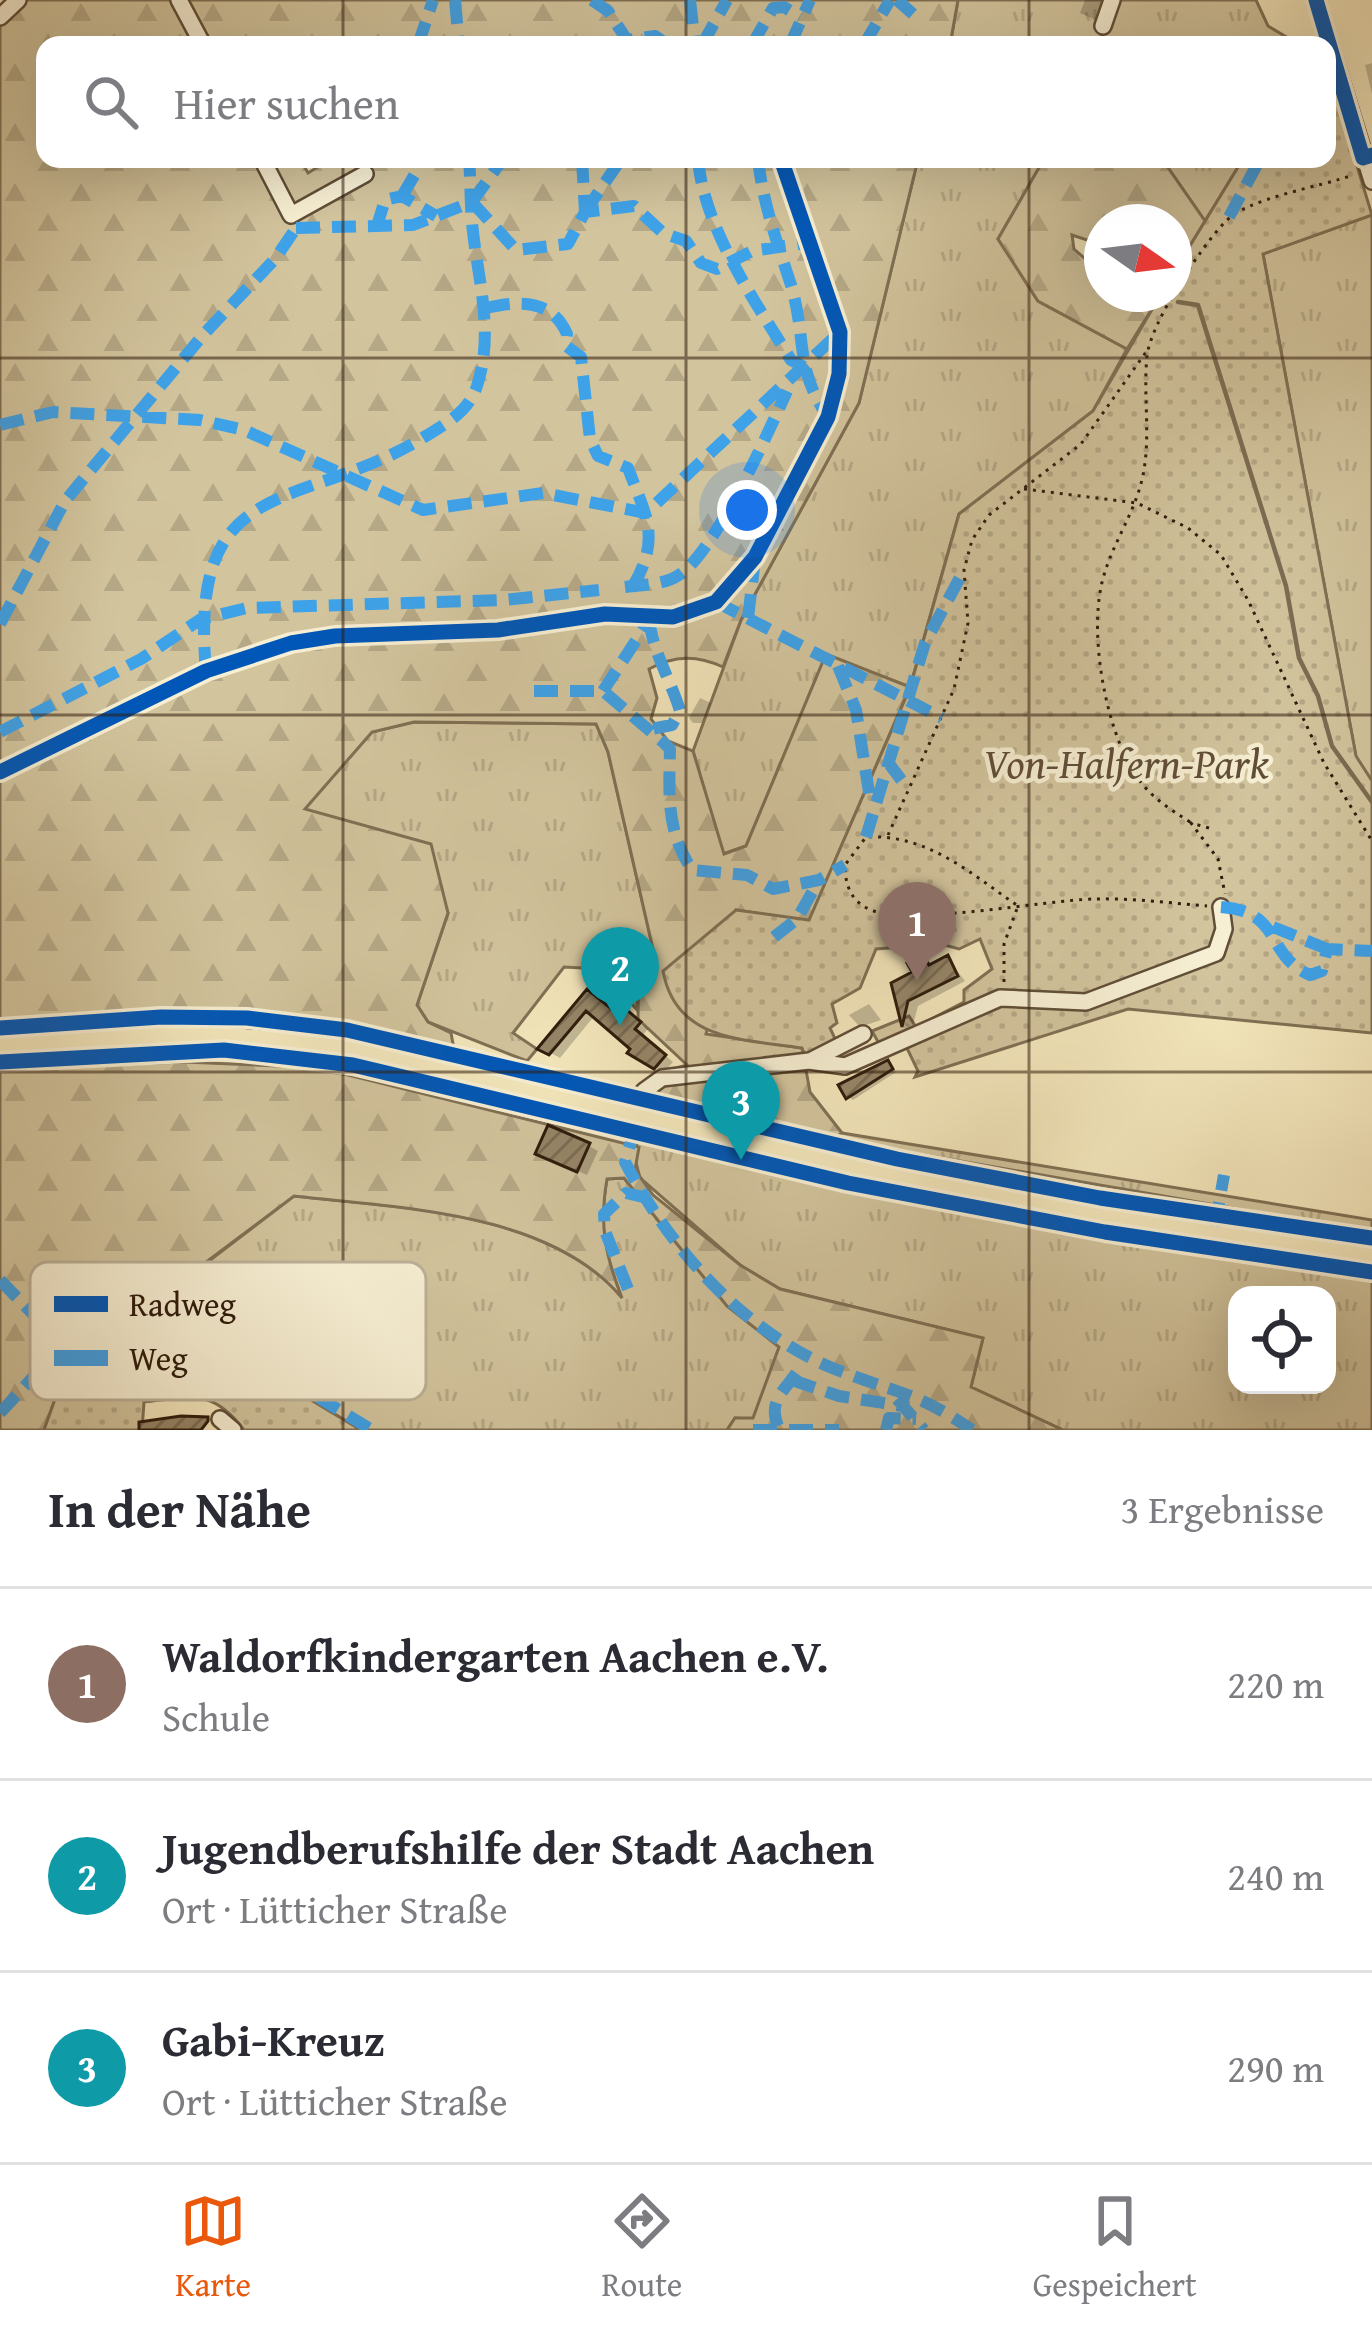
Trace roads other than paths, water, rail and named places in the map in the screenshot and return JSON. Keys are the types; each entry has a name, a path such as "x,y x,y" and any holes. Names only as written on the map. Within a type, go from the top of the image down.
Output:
{"main road":[{"path":"0,1044 184,1033 304,1041 388,1054 923,1182 1109,1216 1372,1255"}],"street":[{"path":"0,17 18,0"},
{"path":"178,0 198,36"},
{"path":"1103,26 1112,0"},
{"path":"1316,0 1327,36"},
{"path":"1336,63 1369,166"},
{"path":"267,168 291,215 365,174"},
{"path":"639,1116 644,1091 662,1078 809,1061 845,1066 1000,998 1086,1002 1197,964 1216,953 1222,941 1222,907"},
{"path":"809,1061 862,1034"}],"waterway":[{"path":"1192,304 1198,305 1286,586 1299,658 1318,696 1332,746 1372,802"}],"place":[{"name":"Waldorfkindergarten Aachen e.V.","path":"917,981"},
{"name":"Jugendberufshilfe der Stadt Aachen","path":"620,1026"},
{"name":"Gabi-Kreuz","path":"741,1160"}],"park label":[{"name":"Von-Halfern-Park","path":"1126,763"}]}
